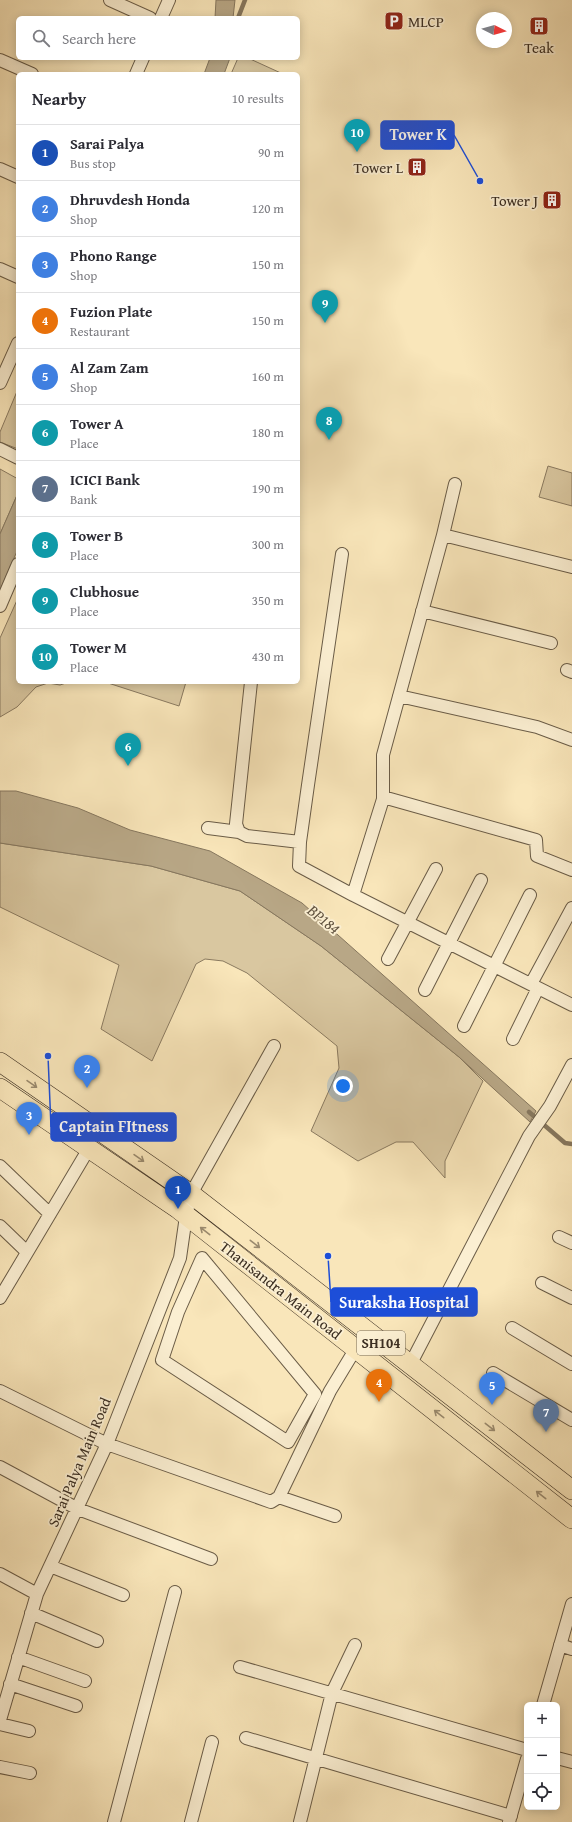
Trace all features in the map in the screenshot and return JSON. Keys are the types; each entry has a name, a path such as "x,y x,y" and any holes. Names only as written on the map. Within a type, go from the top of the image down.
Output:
{"main road":[{"name":"Thanisandra Main Road","path":"0,1062 192,1194 572,1490"},
{"name":"Thanisandra Main Road","path":"0,1088 186,1216 572,1519"}],"street":[{"path":"110,0 146,16"},
{"path":"162,16 169,0"},
{"path":"0,60 27,72"},
{"path":"137,72 142,60"},
{"path":"0,169 16,176"},
{"path":"0,269 16,276"},
{"path":"0,383 4,362 16,345"},
{"path":"0,449 16,457"},
{"path":"353,895 383,797 383,755 443,535 455,484"},
{"path":"443,535 572,567"},
{"path":"342,554 300,842 299,866 407,923 572,1005"},
{"path":"0,606 16,569"},
{"path":"422,611 551,643"},
{"path":"239,832 236,824 251,684"},
{"path":"399,696 537,727 572,740"},
{"path":"383,797 536,840 537,856 572,870"},
{"path":"208,828 239,832 247,836 300,842"},
{"path":"388,959 436,869"},
{"path":"425,990 450,944 481,880"},
{"path":"464,1026 530,895"},
{"path":"514,1039 534,986 572,908"},
{"name":"Sarai Palya Main Road","path":"0,1719 37,1594 78,1509 107,1444 164,1302 180,1258 186,1216 192,1194 274,1046"},
{"path":"410,1365 529,1136 550,1106 572,1065"},
{"path":"0,1298 88,1150"},
{"path":"0,1166 50,1214"},
{"path":"0,1226 27,1252"},
{"path":"558,1237 572,1243"},
{"path":"180,1258 195,1270"},
{"path":"202,1258 315,1394 288,1442 162,1360 178,1312 195,1270 202,1258"},
{"path":"542,1282 572,1298"},
{"path":"164,1302 178,1312"},
{"path":"512,1328 572,1364"},
{"path":"146,1344 164,1353"},
{"path":"0,1391 107,1444 271,1502 279,1498 330,1390 356,1348"},
{"path":"493,1373 572,1420"},
{"path":"0,1467 78,1509 211,1559"},
{"path":"279,1498 335,1516"},
{"path":"50,1566 123,1595"},
{"path":"0,1574 37,1594"},
{"path":"114,1822 174,1592"},
{"path":"544,1702 572,1604"},
{"path":"31,1613 97,1641"},
{"path":"560,1644 572,1649"},
{"path":"300,1822 332,1694 355,1645"},
{"path":"18,1657 85,1681"},
{"path":"240,1667 524,1749"},
{"path":"10,1684 76,1706"},
{"path":"0,1719 29,1731"},
{"path":"246,1738 510,1819 524,1770"},
{"path":"191,1822 212,1742"},
{"path":"560,1759 572,1762"},
{"path":"0,1767 30,1772"}],"shaded area":[{"path":"216,0 235,0 233,16 215,16"},
{"path":"209,60 229,60 225,72 205,72"},
{"path":"237,60 252,60 279,72 232,72"},
{"path":"16,394 16,448 0,442 0,432"},
{"path":"548,466 572,473 572,506 539,497"},
{"path":"0,469 16,478 16,498 0,534"},
{"path":"16,498 16,554 0,590 0,534"},
{"path":"16,602 16,684 45,684 36,687 17,707 0,717 0,638"},
{"path":"111,684 185,684 179,706"},
{"path":"0,791 16,791 78,808 130,830 210,851 302,903 536,1111 530,1122 459,1057 321,946 240,891 151,866 0,843"},
{"path":"0,843 151,866 240,891 321,946 459,1057 483,1081 445,1161 445,1178 413,1142 396,1142 358,1161 311,1131 339,1068 337,1046 247,973 223,961 205,959 196,964 152,1061 101,1029 119,965 0,907"}],"waterway":[{"path":"239,16 245,0"},
{"name":"BP184","path":"529,1112 565,1143 572,1144"}],"place":[{"name":"MLCP","path":"394,21"},
{"name":"Teak","path":"539,26"},
{"name":"Tower M","path":"357,152"},
{"name":"Tower L","path":"417,167"},
{"name":"Tower K","path":"480,181"},
{"name":"Tower J","path":"552,200"},
{"name":"Clubhosue","path":"325,323"},
{"name":"Tower B","path":"329,440"},
{"name":"Tower A","path":"128,766"},
{"name":"Captain FItness","path":"48,1056"},
{"name":"Dhruvdesh Honda","path":"87,1088"},
{"name":"Phono Range","path":"29,1135"},
{"name":"Sarai Palya","path":"178,1209"},
{"name":"Suraksha Hospital","path":"328,1256"},
{"name":"Fuzion Plate","path":"379,1402"},
{"name":"Al Zam Zam","path":"492,1405"},
{"name":"ICICI Bank","path":"546,1432"}]}
